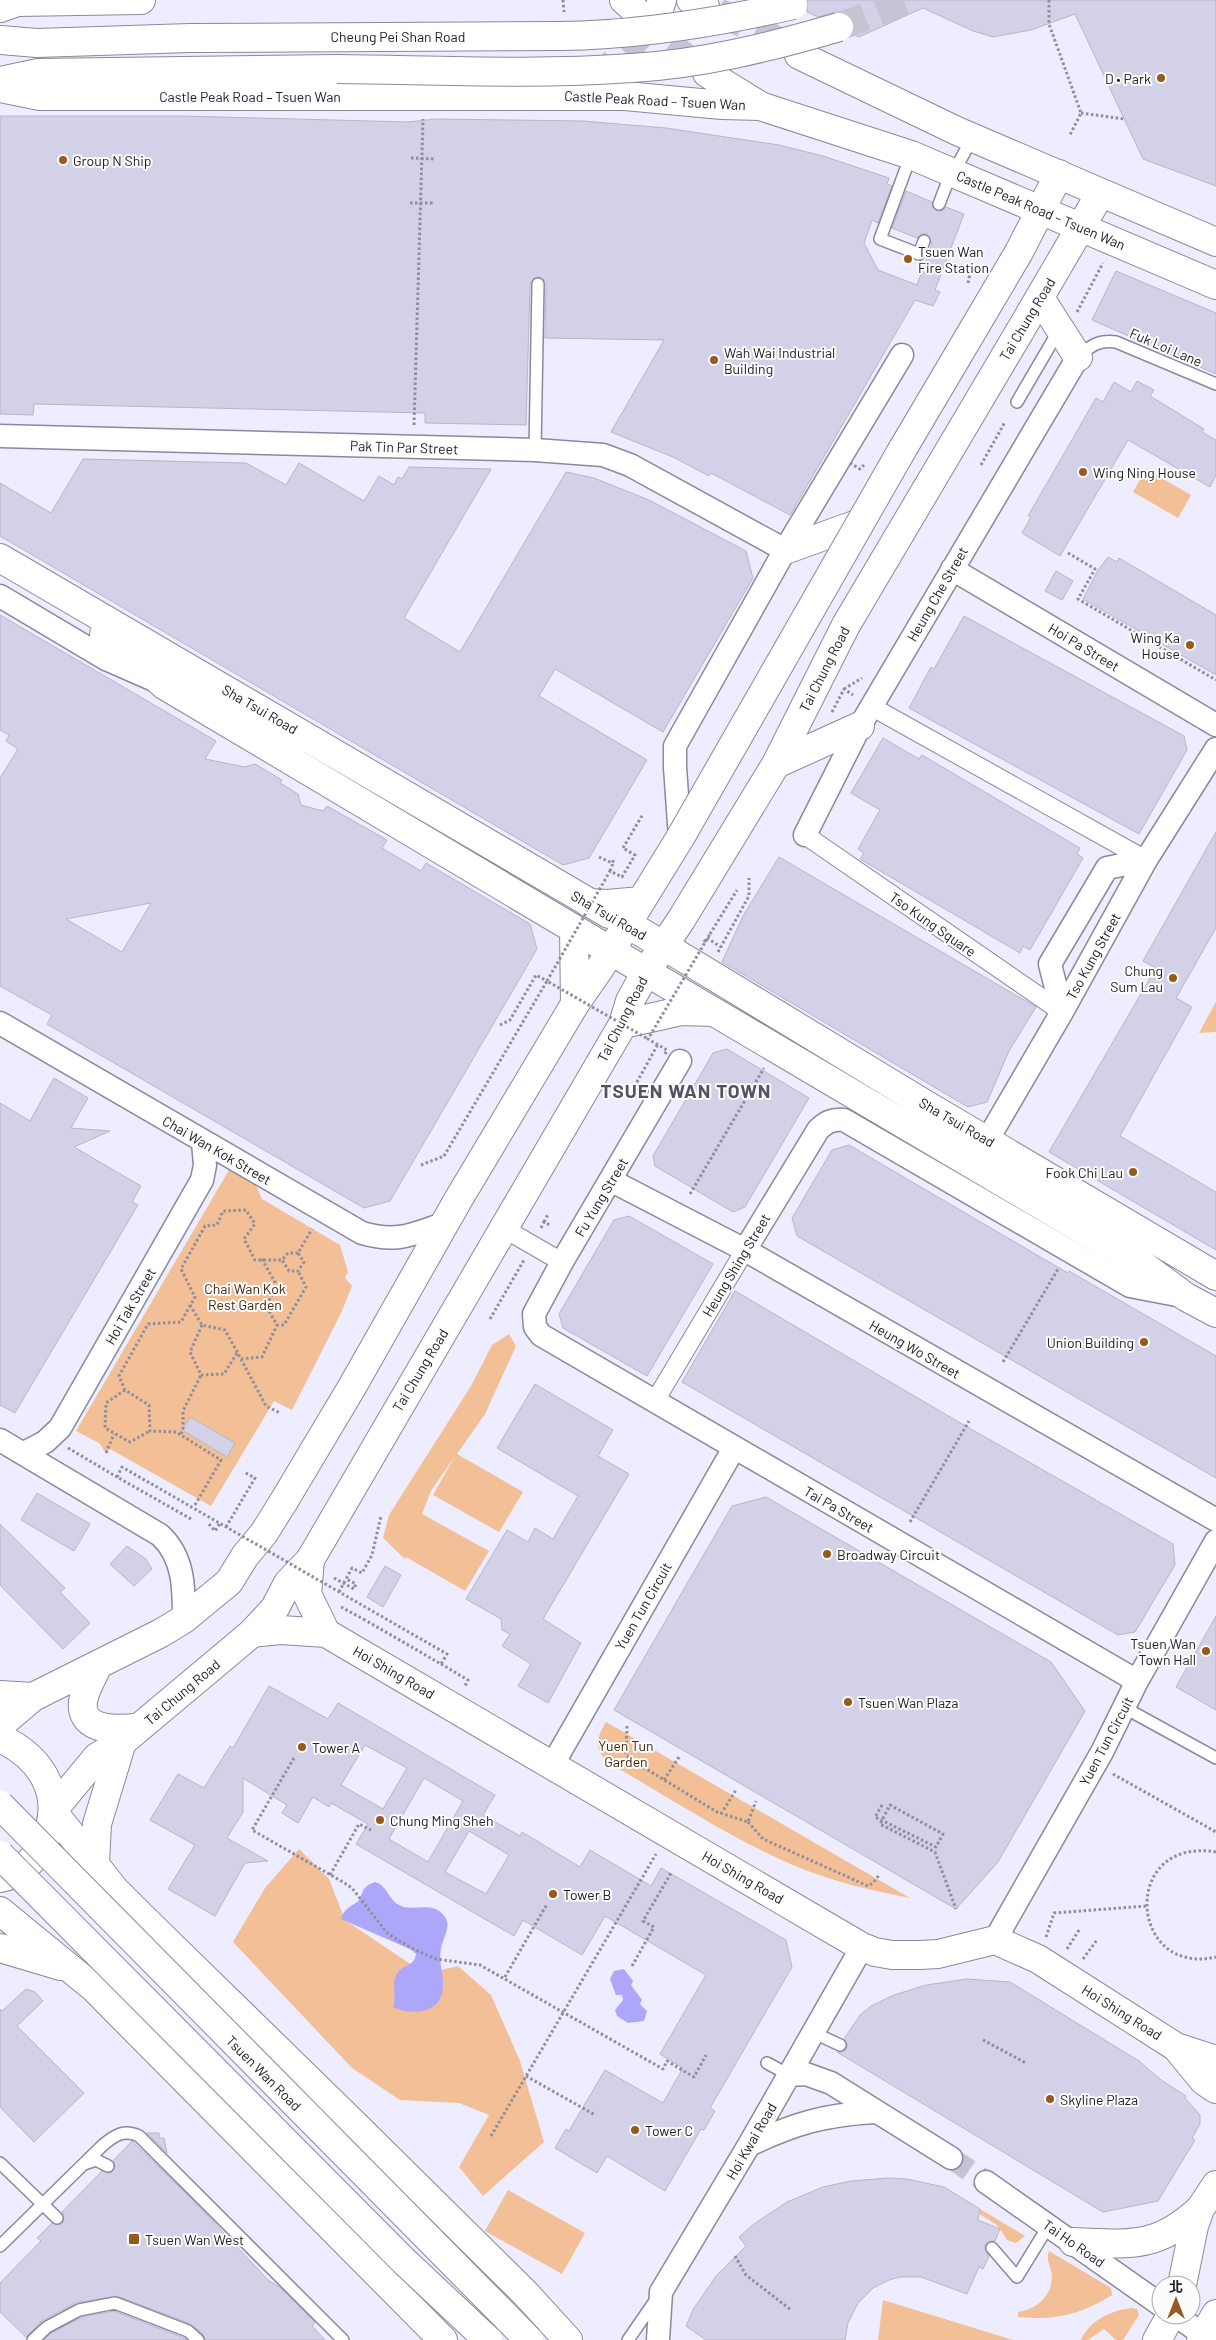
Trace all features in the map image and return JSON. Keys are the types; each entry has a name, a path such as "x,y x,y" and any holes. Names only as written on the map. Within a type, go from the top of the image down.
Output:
{"main road":[{"path":"0,8 17,2 142,0"},
{"name":"Cheung Pei Shan Road","path":"0,40 37,43 190,38 601,35 693,26 793,5"},
{"path":"0,81 38,73 337,69 564,71 633,68 743,52 839,27"},
{"path":"799,55 1100,194 1216,242"},
{"path":"707,73 760,106"},
{"name":"Castle Peak Road – Tsuen Wan","path":"0,88 40,96 582,91 722,105 760,106 911,155 1216,285"},
{"path":"0,1725 33,1697 161,1633 184,1619 229,1582 245,1556 264,1534 352,1387 443,1224 574,1004 610,951 680,838 860,523 985,310 1059,174"},
{"name":"Tai Chung Road","path":"54,1811 97,1758 131,1735 252,1632 297,1589 310,1560 622,1024 630,1001 646,972 664,947 776,764 846,625 1100,194"},
{"path":"1040,298 1068,322 1078,357"},
{"path":"785,550 860,523"},
{"name":"Sha Tsui Road","path":"0,558 120,635 164,684 646,972 685,1004 714,1012 1144,1266 1186,1297 1216,1314"},
{"name":"Sha Tsui Road","path":"0,574 120,635 626,923 1216,1276"},
{"path":"776,764 830,729 860,726"},
{"path":"589,903 607,904 641,901"},
{"path":"574,929 574,1004"},
{"path":"622,1024 685,1004"},
{"path":"297,1589 326,1633"},
{"name":"Hoi Shing Road","path":"252,1632 281,1630 326,1633 875,1952 892,1955 938,1954 995,1940 1038,1959 1176,2047 1216,2060"},
{"path":"95,1863 96,1824 131,1735 98,1726 89,1721 84,1714 83,1702 98,1665"},
{"path":"0,1695 33,1697"},
{"path":"0,1738 34,1761 43,1774 54,1811 115,1890 526,2294 568,2340"},
{"name":"Tsuen Wan Road","path":"0,1805 529,2340"},
{"path":"0,1878 10,1876 26,1866 38,1852 50,1828 54,1811"},
{"path":"0,1855 405,2262 488,2340"},
{"path":"0,1911 94,1988 443,2340"},
{"path":"0,1948 72,1969"},
{"name":"Hoi Shing Road","path":"1176,2047 1204,2080 1216,2089"},
{"path":"1073,2242 1127,2244 1157,2238 1182,2226 1200,2209 1216,2184"},
{"path":"1184,2275 1188,2248 1200,2209"},
{"path":"1157,2340 1165,2325"}],"street":[{"path":"680,838 675,767 676,746 785,550 902,355"},
{"name":"Heung Che Street","path":"805,835 860,726 1078,357"},
{"name":"Pak Tin Par Street","path":"0,436 535,450 603,455 630,466 785,550"},
{"name":"Hoi Pa Street","path":"952,569 1216,725"},
{"name":"Sha Tsui Road","path":"0,596 106,659 164,684"},
{"path":"884,713 1146,860"},
{"name":"Tso Kung Street","path":"972,1165 1062,1012 1146,860 1216,749"},
{"name":"Tso Kung Square","path":"805,835 1062,1012"},
{"path":"1062,1012 1050,964 1107,868 1146,860"},
{"name":"Chai Wan Kok Street","path":"0,1023 362,1233 382,1239 401,1238 443,1224"},
{"name":"Fu Yung Street","path":"541,1335 535,1327 534,1314 562,1262 612,1181 673,1058"},
{"name":"Sha Tsui Road","path":"818,1130 829,1120 844,1120 1130,1286 1186,1297"},
{"name":"Heung Shing Street","path":"655,1401 818,1130"},
{"name":"Hoi Tak Street","path":"24,1453 45,1442 60,1428 202,1180 205,1165 203,1142"},
{"name":"Heung Wo Street","path":"612,1181 745,1250 1216,1520"},
{"path":"503,1228 562,1262"},
{"name":"Tai Pa Street","path":"541,1335 1137,1681"},
{"path":"0,1440 160,1535 168,1542 183,1575 184,1619"},
{"name":"Yuen Tun Circuit","path":"553,1764 734,1448"},
{"name":"Yuen Tun Circuit","path":"995,1940 1095,1763 1125,1708 1137,1681 1216,1540"},
{"name":"Hoi Kwai Road","path":"658,2340 661,2292 749,2146 862,1946"},
{"path":"789,2075 806,2074 818,2076 951,2158"},
{"path":"749,2146 781,2130 823,2116 874,2112"},
{"name":"Tai Ho Road","path":"986,2182 1151,2298"}],"lane":[{"path":"939,204 953,172 973,137"},
{"path":"911,155 880,239 919,254 924,241"},
{"path":"535,450 538,284"},
{"path":"1017,402 1068,322"},
{"name":"Fuk Loi Lane","path":"1078,357 1102,340 1116,342 1216,384"},
{"path":"1125,1708 1216,1758"},
{"path":"812,2032 840,2045"},
{"path":"767,2064 789,2075"},
{"path":"0,2246 44,2206 114,2135 129,2132 139,2136 343,2340"},
{"path":"83,2165 96,2160 108,2166"},
{"path":"0,2163 57,2218"},
{"path":"992,2248 1017,2277 1049,2225"},
{"path":"630,2339 661,2292"},
{"path":"33,2340 46,2326 79,2310 115,2303 188,2331 198,2340"}],"path":[{"path":"1049,0 1049,24 1081,113 1070,135"},
{"path":"414,425 423,113"},
{"path":"1081,113 1124,119"},
{"path":"411,158 436,159"},
{"path":"410,203 435,203"},
{"path":"1068,322 1104,261"},
{"path":"968,283 971,268"},
{"path":"981,465 1006,422"},
{"path":"850,463 860,469 866,463"},
{"path":"1068,553 1095,569 1078,599 1216,680"},
{"path":"830,729 844,690 863,677"},
{"path":"844,690 858,698"},
{"path":"610,871 622,877 635,855 622,848 643,814"},
{"path":"421,1165 444,1156 547,981 610,871 615,858 612,863 599,857"},
{"path":"648,1039 737,890"},
{"path":"500,1025 510,1020 536,975 658,1044 667,1050 673,1058"},
{"path":"632,1091 658,1044"},
{"path":"690,1194 765,1067"},
{"path":"150,1430 149,1405 125,1390 119,1376 148,1324 181,1322 194,1296 181,1269 205,1226 217,1225 223,1211 246,1210 255,1224 244,1239 255,1260 282,1260"},
{"path":"490,1319 535,1247 548,1214"},
{"path":"544,1222 550,1225"},
{"path":"298,1253 315,1224"},
{"path":"282,1260 288,1253 298,1253"},
{"path":"298,1253 304,1262 298,1271"},
{"path":"262,1259 277,1286 266,1306 277,1325"},
{"path":"282,1260 289,1271 298,1271"},
{"path":"1003,1362 1062,1262"},
{"path":"277,1325 284,1325 306,1288 298,1271"},
{"path":"190,1305 202,1325 225,1330 266,1406 280,1413"},
{"path":"201,1375 190,1352 202,1325"},
{"path":"241,1359 262,1357 277,1325"},
{"path":"201,1375 224,1374 237,1352"},
{"path":"181,1434 184,1429 183,1411 201,1375"},
{"path":"125,1390 106,1403 105,1428 130,1442 150,1430 176,1432 221,1460 195,1505"},
{"path":"910,1522 969,1421"},
{"path":"106,1453 114,1434"},
{"path":"69,1440 65,1446 191,1520"},
{"path":"117,1477 122,1467 447,1654 441,1664"},
{"path":"226,1527 255,1478 244,1472"},
{"path":"339,1592 352,1568 362,1573 372,1555 381,1516"},
{"path":"209,1524 215,1531 220,1523"},
{"path":"334,1578 354,1589 356,1584 346,1579"},
{"path":"333,1603 468,1680 465,1686"},
{"path":"627,1726 626,1754 630,1759 721,1814 748,1822 763,1839 868,1886 880,1874"},
{"path":"664,1780 679,1757"},
{"path":"294,1758 252,1830 352,1888 388,1934 414,1950 436,1960 473,1962 505,1977 663,2069 667,2061 694,2077 706,2055"},
{"path":"1095,1763 1216,1832"},
{"path":"721,1814 736,1790"},
{"path":"748,1822 756,1801"},
{"path":"882,1805 875,1817 884,1821 936,1847 943,1834 890,1805 886,1811 883,1818 880,1824 935,1852 956,1909"},
{"path":"330,1875 359,1824 371,1830"},
{"path":"1216,1852 1202,1849 1184,1852 1168,1860 1156,1873 1148,1888 1146,1906 1148,1920 1154,1934 1164,1946 1177,1954 1191,1959 1216,1957"},
{"path":"491,2136 658,1850"},
{"path":"632,1966 654,1927 643,1921 671,1873"},
{"path":"505,1977 547,1904"},
{"path":"1038,1959 1054,1913 1146,1906"},
{"path":"1067,1949 1080,1930"},
{"path":"1083,1960 1097,1940"},
{"path":"983,2040 1026,2064"},
{"path":"526,2076 595,2115"},
{"path":"736,2256 746,2275 791,2310"}],"green space":[{"path":"1146,469 1191,495 1178,518 1133,492"},
{"path":"1216,1002 1216,1032 1199,1033"},
{"name":"Chai Wan Kok Rest Garden","path":"229,1170 255,1183 262,1199 340,1245 348,1272 345,1278 352,1286 342,1311 292,1410 274,1401 211,1506 110,1449 106,1453 99,1443 76,1431"},
{"path":"509,1334 516,1346 485,1414 457,1454 523,1492 499,1532 433,1495 455,1456 431,1491 422,1514 489,1551 465,1591 406,1557 405,1559 383,1538 389,1515 471,1386 492,1345"},
{"name":"Yuen Tun Garden","path":"606,1722 910,1898 854,1886 800,1868 751,1845 703,1818 609,1763 601,1753 598,1744 600,1733"},
{"path":"299,1849 329,1879 345,1920 425,1974 458,1966 491,1995 520,2061 544,2142 483,2196 459,2167 489,2115 459,2103 400,2100 352,2068 233,1942 265,1888"},
{"path":"508,2190 585,2233 562,2274 485,2231"},
{"path":"980,2209 1025,2236 1016,2243 1007,2240 997,2225 979,2214"},
{"path":"1049,2251 1111,2288 1112,2295 1090,2307 1067,2315 1044,2318 1018,2317 1018,2312 1039,2303 1048,2292 1052,2278 1048,2258"},
{"path":"883,2300 1013,2340 878,2340"},
{"path":"1131,2308 1137,2309 1139,2315 1123,2340 1116,2340 1104,2329 1088,2340 1081,2340 1095,2322 1108,2314"}],"shaded area":[{"path":"375,1882 382,1886 399,1905 410,1908 429,1907 435,1909 447,1921 447,1929 440,1954 443,1987 441,1996 432,2008 417,2012 393,2007 395,1977 402,1968 411,1963 415,1958 416,1954 412,1950 341,1919 346,1911 357,1902 364,1889"},
{"path":"624,1969 633,1981 631,1985 642,2000 640,2004 647,2011 644,2021 628,2023 617,2016 615,2010 623,2000 622,1995 616,1995 610,1979 614,1971"}],"pier":[{"path":"959,294 1036,340 1006,396 1008,397 483,1315 480,1314 319,1601 232,1548 581,917 675,767"}],"building":[{"name":"D • Park","path":"807,0 1216,0 1216,186 1143,159 1075,14 1031,30 993,37 973,31 923,8 859,37 853,34 854,23 849,15 843,12 835,12 818,17 807,12"},
{"path":"0,116 183,116 408,122 436,119 583,121 666,128 779,145 823,156 889,178 887,184 892,186 878,223 872,220 864,243 878,270 917,285 932,244 927,234 922,234 917,238 892,228 906,191 932,202 933,208 937,211 943,210 946,207 964,214 935,290 940,292 933,306 915,300 790,515 711,473 709,476 673,457 611,432 664,340 545,338 546,284 539,277 534,278 530,284 526,425 425,423 425,413 34,404 33,415 0,414"},
{"path":"1116,271 1216,313 1216,374 1092,320"},
{"name":"Wing Ning House","path":"1137,381 1154,390 1150,396 1204,429 1202,432 1216,440 1216,475 1210,487 1128,440 1060,556 1022,533 1031,517 1028,516 1096,398 1103,402 1114,382 1131,392"},
{"path":"83,459 246,463 286,485 299,463 364,501 379,476 394,485 398,477 402,479 409,467 491,469 404,618 460,652 566,472 594,478 649,500 746,551 753,578 663,732 555,669 539,696 647,760 589,858 563,865 0,536 0,483 51,513"},
{"name":"Wing Ka House","path":"1108,557 1117,562 1119,558 1216,615 1216,675 1083,599 1098,570"},
{"path":"1056,571 1073,581 1062,600 1045,591"},
{"path":"0,615 216,741 205,759 245,767 255,764 282,780 280,783 298,794 301,805 323,811 327,806 387,840 382,848 421,871 426,863 530,924 537,949 390,1201 364,1208 47,1024 52,1015 0,986 0,778 18,749 6,741 9,735 0,730","holes":["151,903 122,952 66,919"]},
{"path":"964,616 1184,736 1187,750 1139,834 909,708 931,667 934,669"},
{"path":"883,738 919,759 922,755 1080,848 1077,854 1083,858 1030,950 1023,946 1020,953 860,859 864,853 858,849 880,810 851,793"},
{"path":"1216,832 1216,928 1176,998 1192,1007 1120,1136 1216,1192 1216,1250 1049,1152 1156,968 1143,961"},
{"path":"779,857 1036,1007 1009,1051 987,1102 968,1107 722,962 743,916"},
{"path":"727,1049 809,1098 745,1207 733,1212 655,1166 653,1156 713,1053"},
{"path":"54,1078 88,1098 71,1128 110,1131 74,1147 141,1186 132,1202 138,1205 15,1413 0,1405 0,1103 30,1121"},
{"path":"849,1145 1068,1273 1069,1271 1216,1356 1216,1478 797,1236 792,1218 832,1150"},
{"path":"629,1216 713,1264 647,1376 563,1328 559,1314 614,1220"},
{"path":"735,1291 957,1421 1173,1544 1175,1565 1135,1632 1118,1635 682,1382"},
{"path":"535,1384 613,1430 598,1456 629,1474 543,1619 581,1643 548,1703 518,1686 531,1664 502,1646 510,1634 502,1630 501,1619 466,1599 507,1530 528,1542 535,1528 553,1539 578,1496 497,1448"},
{"path":"190,1417 235,1443 227,1457 182,1430"},
{"path":"37,1493 90,1524 74,1551 21,1520"},
{"name":"Tsuen Wan Plaza","path":"766,1497 1051,1662 1085,1711 998,1862 956,1909 614,1710 732,1506"},
{"path":"0,1524 65,1588 60,1592 90,1623 63,1649 0,1585"},
{"path":"127,1546 146,1559 152,1569 134,1586 110,1564"},
{"path":"385,1566 401,1575 383,1607 367,1597"},
{"name":"Tsuen Wan Town Hall","path":"1216,1616 1216,1710 1176,1687"},
{"path":"269,1686 328,1719 338,1703 495,1795 483,1815 520,1836 522,1832 580,1867 590,1850 651,1886 661,1868 786,1940 792,1967 710,2108 715,2111 704,2130 701,2129 665,2191 607,2156 597,2173 555,2148 566,2129 569,2131 605,2070 663,2103 683,2068 660,2054 706,1975 605,1916 582,1955 523,1920 514,1936 356,1844 368,1824 331,1803 329,1807 313,1797 298,1823 282,1813 287,1805 243,1778 243,1812 227,1838 268,1861 245,1863 215,1916 168,1889 195,1845 150,1820 178,1774 204,1788 230,1746 233,1748","holes":["365,1745 407,1768 383,1809 341,1785","424,1778 463,1801 428,1862 389,1839","469,1831 509,1855 486,1894 445,1872"]},
{"name":"Skyline Plaza","path":"967,1979 1010,1982 1139,2061 1161,2080 1186,2096 1185,2098 1200,2115 1200,2124 1192,2138 1195,2140 1158,2201 1103,2212 837,2052 847,2049 844,2039 860,2015 871,2006 894,1995 926,1985"},
{"path":"26,1989 35,1992 43,2001 17,2026 84,2093 34,2142 0,2107 0,2009 2,2011"},
{"path":"147,2133 159,2133 159,2138 164,2138 167,2153"},
{"name":"Tsuen Wan West","path":"132,2141 192,2199 268,2280 281,2288 315,2322 312,2326 325,2340 205,2340 203,2334 191,2324 117,2296 75,2303 43,2320 26,2337 0,2312 0,2283 41,2241 37,2238 52,2223 59,2225 63,2223 64,2216 62,2212 102,2171 112,2172 115,2166 113,2161"},
{"path":"888,2178 907,2179 944,2187 980,2209 978,2220 1000,2229 995,2241 990,2241 985,2245 985,2250 989,2256 983,2269 979,2267 967,2294 921,2277 900,2277 889,2280 873,2288 858,2303 848,2323 845,2340 706,2340 686,2326 694,2308 716,2276 746,2246 739,2237 754,2224 787,2202 823,2187 851,2181"},
{"path":"114,2311 187,2340 44,2340 51,2333 82,2317"}],"tunnel":[{"path":"839,27 908,0"},
{"path":"718,12 773,38 795,52"},
{"path":"640,15 667,43 705,72"},
{"path":"594,81 627,50 654,19"},
{"path":"951,2158 986,2182"}],"place":[{"name":"D • Park","path":"1161,78"},
{"name":"Group N Ship","path":"63,160"},
{"name":"Tsuen Wan Fire Station","path":"908,259"},
{"name":"Wah Wai Industrial Building","path":"714,360"},
{"name":"Wing Ning House","path":"1083,472"},
{"name":"Wing Ka House","path":"1190,645"},
{"name":"Chung Sum Lau","path":"1173,978"},
{"name":"Fook Chi Lau","path":"1133,1172"},
{"name":"Union Building","path":"1144,1342"},
{"name":"Broadway Circuit","path":"827,1554"},
{"name":"Tsuen Wan Town Hall","path":"1206,1651"},
{"name":"Tsuen Wan Plaza","path":"848,1702"},
{"name":"Tower A","path":"302,1747"},
{"name":"Chung Ming Sheh","path":"380,1820"},
{"name":"Tower B","path":"553,1894"},
{"name":"Skyline Plaza","path":"1050,2099"},
{"name":"Tower C","path":"635,2130"},
{"name":"Tsuen Wan West","path":"134,2239"}],"district":[{"name":"TSUEN WAN TOWN","path":"686,1090"}]}
